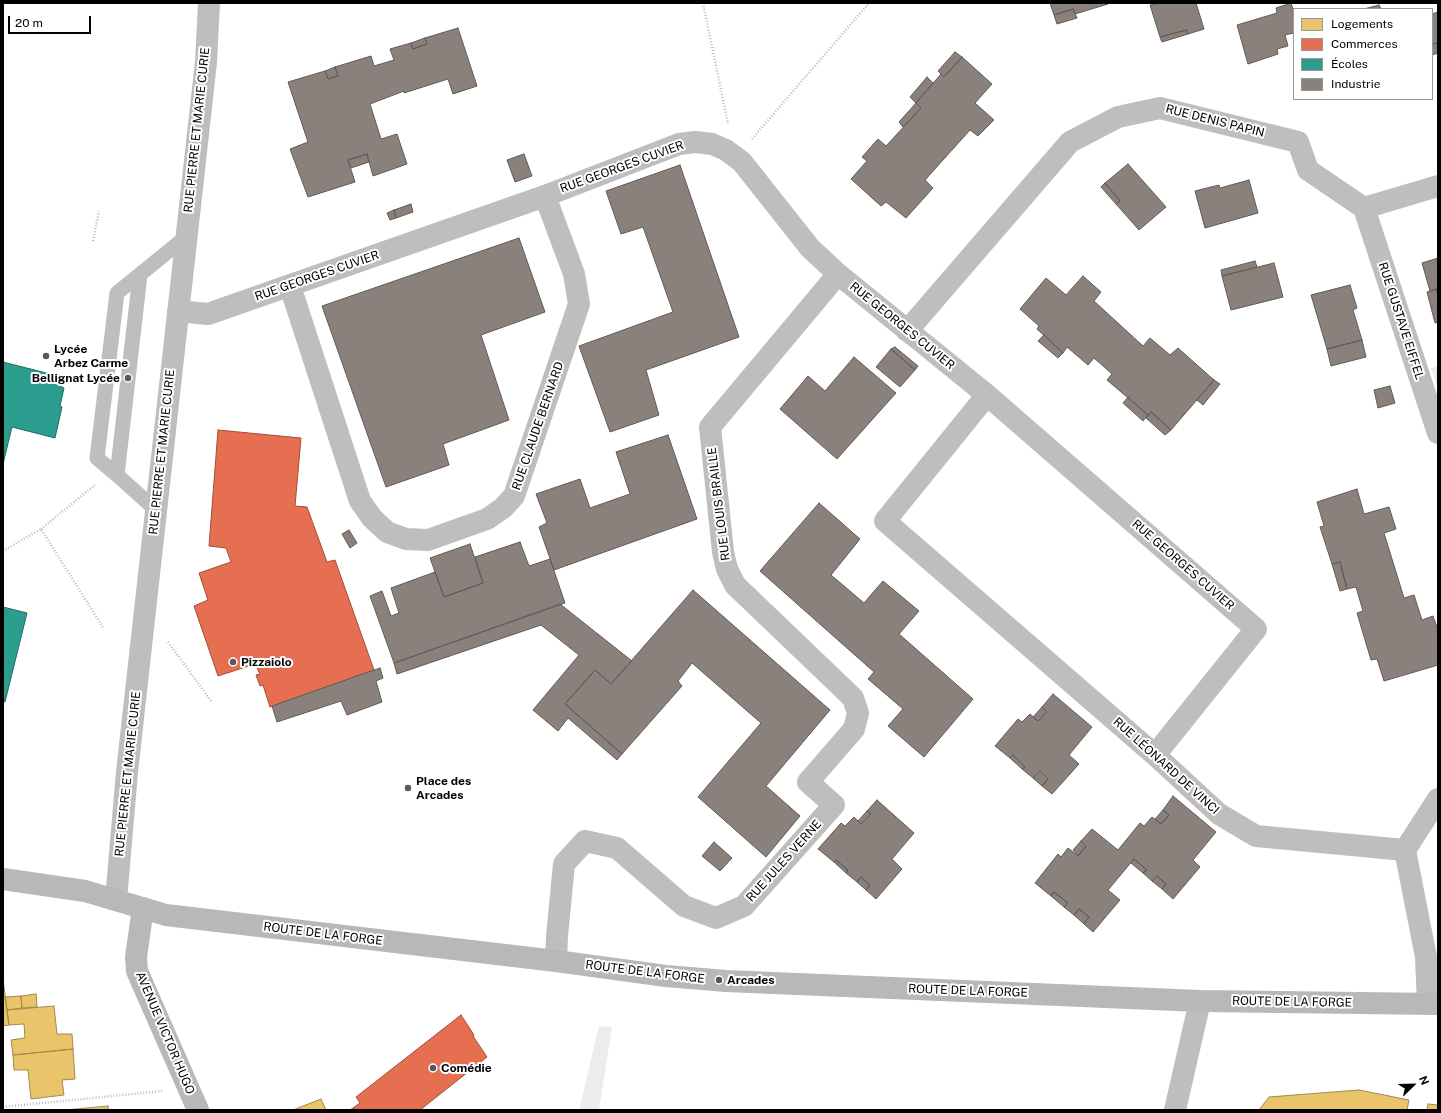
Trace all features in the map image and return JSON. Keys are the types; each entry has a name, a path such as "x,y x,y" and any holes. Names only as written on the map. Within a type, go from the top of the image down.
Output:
{"main road":[{"name":"ROUTE DE LA FORGE","path":"3,879 85,891 166,915 556,961 666,976 726,981 1200,1001 1433,1004"},
{"name":"AVENUE VICTOR HUGO","path":"143,908 136,957 137,971 198,1110"}],"street":[{"name":"RUE PIERRE ET MARIE CURIE","path":"116,900 127,772 206,62 209,3"},
{"name":"RUE DENIS PAPIN","path":"907,331 1070,142 1118,116 1160,108 1298,142 1308,170 1364,208"},
{"name":"RUE GEORGES CUVIER","path":"178,311 208,314 545,196 679,144 695,142 712,144 726,150 742,162 810,248 838,274 988,395 1256,629 1155,755"},
{"path":"1364,208 1438,186"},
{"name":"RUE CLAUDE BERNARD","path":"290,286 360,501 372,518 386,532 406,539 428,540 487,519 503,508 514,496 579,304 574,274 545,196"},
{"name":"RUE GUSTAVE EIFFEL","path":"1364,208 1438,433"},
{"name":"RUE LOUIS BRAILLE","path":"808,782 854,729 858,713 852,698 735,585 727,570 722,552 710,427 838,274"},
{"name":"RUE LÉONARD DE VINCI","path":"988,395 885,521 1155,755 1219,814 1256,836 1405,850"},
{"name":"RUE JULES VERNE","path":"556,961 564,864 585,841 618,848 684,906 716,918 744,906 834,805 808,782"},
{"path":"1433,1004 1426,957 1405,850 1438,799"},
{"path":"1175,1110 1200,1001"}],"lane":[{"path":"156,510 97,458 117,293 186,237"},
{"path":"117,475 140,275"}],"path":[{"path":"703,3 735,157"},
{"path":"735,157 869,3"},
{"path":"93,241 99,211"},
{"path":"3,551 41,529 101,480 105,465"},
{"path":"41,529 104,629"},
{"path":"164,638 211,701"},
{"path":"3,1107 189,1088"}],"shaded area":[{"path":"1438,366 1438,389 1431,368"},
{"path":"599,1026 612,1027 599,1110 579,1110"}],"building: Logements":[{"path":"3,979 9,1025 3,1026"},
{"path":"36,994 37,1007 22,1008 21,996"},
{"path":"21,996 22,1008 7,1010 5,997"},
{"path":"54,1006 57,1034 72,1034 73,1049 13,1055 11,1040 25,1038 24,1024 9,1025 7,1010"},
{"path":"73,1049 75,1079 62,1080 64,1095 31,1099 28,1070 14,1070 13,1055"},
{"path":"1359,1090 1409,1100 1407,1110 1259,1110 1269,1097"},
{"path":"321,1099 326,1110 293,1110"},
{"path":"1428,1104 1438,1105 1438,1110 1427,1110"},
{"path":"108,1106 109,1110 65,1110"}],"building: Commerces":[{"path":"218,430 301,438 295,506 307,507 327,562 335,560 374,670 270,707 263,685 260,686 256,675 260,674 255,664 218,676 194,606 208,600 199,573 231,562 226,548 209,546"},
{"name":"Comédie","path":"461,1015 487,1057 420,1110 350,1110 360,1103 356,1097"}],"building: Écoles":[{"path":"3,362 62,377 60,386 64,388 60,406 62,407 55,438 12,427 3,464"},
{"path":"3,607 27,613 5,702 3,701"}],"building: Industrie":[{"path":"1050,3 1108,4 1075,14 1073,9 1054,15"},
{"path":"1159,3 1196,3 1204,29 1188,34 1186,30 1160,37 1150,5"},
{"path":"1291,3 1293,9 1293,33 1285,35 1288,46 1277,49 1278,54 1248,64 1237,25 1277,13 1276,8"},
{"path":"1379,5 1380,8 1368,8"},
{"path":"1073,9 1077,18 1057,24 1054,15"},
{"path":"1438,12 1438,43 1433,44 1433,14"},
{"path":"458,28 477,86 453,94 448,79 404,93 404,91 370,104 381,139 397,134 407,164 373,176 367,154 348,160 355,182 308,197 290,149 308,142 288,82 325,71 328,79 338,76 335,67 371,56 374,66 394,60 390,49 411,43 413,49 427,44 425,38"},
{"path":"1186,30 1188,34 1162,42 1160,37"},
{"path":"425,38 427,44 413,49 411,43"},
{"path":"1438,43 1438,53 1433,55 1433,44"},
{"path":"955,52 962,57 944,77 938,71"},
{"path":"962,57 992,84 975,103 994,120 978,136 970,130 925,180 933,188 906,218 886,202 881,206 851,179 867,161 862,157 878,139 886,146 921,108 916,103 941,74 944,77"},
{"path":"335,67 338,76 328,79 325,71"},
{"path":"927,77 933,83 916,103 910,97"},
{"path":"916,103 921,108 903,127 899,122"},
{"path":"367,154 369,162 351,168 348,160"},
{"path":"524,154 532,176 515,182 507,160"},
{"path":"1128,164 1166,207 1139,230 1116,204 1120,201 1105,183"},
{"path":"680,165 739,337 646,370 659,415 610,432 579,346 673,312 643,227 621,234 606,191"},
{"path":"1249,180 1258,213 1205,228 1195,191 1219,185 1220,188"},
{"path":"1105,183 1120,201 1116,204 1101,187"},
{"path":"411,204 413,212 396,218 394,210"},
{"path":"394,210 396,218 390,220 387,213"},
{"path":"519,238 545,312 481,335 509,420 443,444 449,465 386,487 322,306"},
{"path":"1438,258 1438,295 1436,289 1430,291 1422,263"},
{"path":"1255,261 1257,267 1222,276 1221,270"},
{"path":"1274,263 1283,297 1231,310 1222,276"},
{"path":"1083,276 1101,292 1094,301 1143,346 1150,338 1170,355 1178,348 1214,380 1171,430 1151,412 1148,415 1107,380 1112,374 1094,358 1088,365 1067,347 1063,353 1037,329 1039,326 1020,309 1046,278 1066,295"},
{"path":"1350,285 1357,308 1353,310 1362,340 1327,349 1311,295"},
{"path":"1436,289 1438,295 1438,322 1435,323 1427,292"},
{"path":"1044,335 1063,353 1058,358 1038,341"},
{"path":"1362,340 1366,357 1331,366 1327,349"},
{"path":"895,347 918,366 915,370 891,349"},
{"path":"891,349 915,370 900,387 876,367"},
{"path":"854,357 896,393 837,459 780,409 808,376 825,391"},
{"path":"1214,380 1220,384 1203,405 1197,400"},
{"path":"1390,386 1395,403 1378,408 1374,390"},
{"path":"1128,397 1148,415 1143,421 1123,403"},
{"path":"1151,412 1171,430 1165,435 1146,418"},
{"path":"668,435 697,519 554,570 539,527 547,523 536,494 580,479 590,508 630,494 616,452"},
{"path":"1357,489 1364,514 1389,507 1396,529 1384,533 1404,598 1414,595 1422,620 1433,616 1438,630 1438,665 1384,681 1377,659 1371,660 1357,613 1363,611 1356,587 1347,589 1340,562 1332,564 1320,527 1324,526 1317,502"},
{"path":"819,503 860,539 831,575 864,603 883,581 919,611 899,634 973,699 924,757 888,726 903,709 868,679 874,672 760,571"},
{"path":"349,530 357,543 350,548 342,534"},
{"path":"520,542 529,566 550,559 565,603 394,663 370,596 382,591 391,616 399,613 391,588 435,572 444,597 483,583 475,557"},
{"path":"470,544 483,583 444,597 430,558"},
{"path":"1340,562 1347,589 1340,591 1332,564"},
{"path":"693,590 830,710 766,786 800,816 766,857 698,797 761,723 692,663 678,681 682,686 622,754 565,704 595,670 611,684"},
{"path":"560,604 632,661 611,684 595,670 565,704 622,754 617,760 568,718 558,731 533,710 579,655 541,625 397,674 394,663"},
{"path":"380,668 383,678 376,681 382,702 347,715 341,701 277,722 272,706"},
{"path":"1053,694 1092,727 1069,755 1079,764 1052,794 1042,786 1048,779 1040,771 1033,778 1022,769 1025,767 1013,755 1010,758 995,746 1018,719 1022,722 1030,714 1038,721 1047,712 1042,707"},
{"path":"1042,707 1047,712 1038,721 1033,717"},
{"path":"1013,755 1025,767 1022,769 1010,758"},
{"path":"1040,771 1048,779 1042,786 1033,778"},
{"path":"1173,796 1216,832 1193,860 1200,867 1173,899 1162,889 1166,884 1157,876 1152,881 1143,873 1147,870 1134,859 1108,890 1120,900 1093,932 1084,924 1089,917 1079,909 1074,915 1064,907 1068,903 1054,892 1051,896 1035,883 1058,854 1061,857 1068,848 1078,856 1086,846 1081,841 1092,829 1118,850 1140,823 1144,826 1152,817 1161,824 1169,815 1163,810"},
{"path":"877,800 914,833 892,859 902,869 876,899 866,890 870,885 861,877 857,882 846,873 848,870 836,860 834,862 818,849 841,823 845,826 854,817 861,824 871,814 867,811"},
{"path":"1163,810 1169,815 1161,824 1155,819"},
{"path":"867,811 871,814 861,824 858,821"},
{"path":"1081,841 1086,846 1078,856 1073,850"},
{"path":"714,842 732,858 720,871 702,856"},
{"path":"1134,859 1147,870 1143,873 1131,863"},
{"path":"836,860 848,870 846,873 834,862"},
{"path":"1157,876 1166,884 1162,889 1152,881"},
{"path":"861,877 870,885 866,890 857,882"},
{"path":"1054,892 1068,903 1064,907 1051,896"},
{"path":"1079,909 1089,917 1084,924 1074,915"}],"place":[{"name":"Lycée Arbez Carme","path":"46,356"},
{"name":"Bellignat Lycée","path":"128,378"},
{"name":"Pizzaiolo","path":"233,662"},
{"name":"Place des Arcades","path":"408,788"},
{"name":"Arcades","path":"719,980"},
{"name":"Comédie","path":"433,1068"}]}
